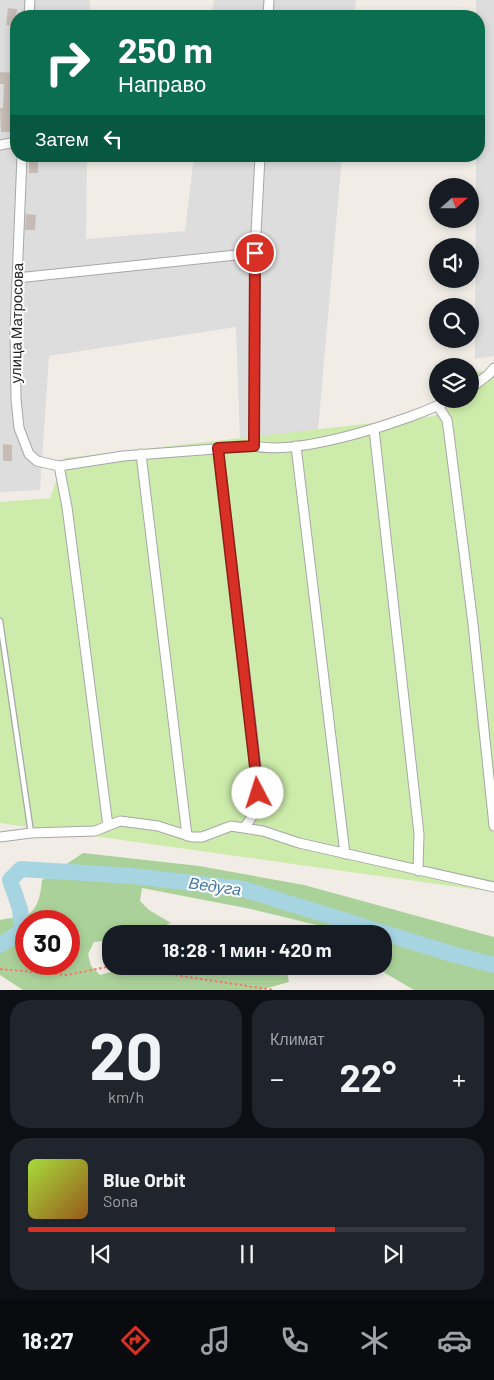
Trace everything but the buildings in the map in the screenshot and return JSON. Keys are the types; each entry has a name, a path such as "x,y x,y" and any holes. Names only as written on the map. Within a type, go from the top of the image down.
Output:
{"street":[{"name":"улица Матросова","path":"22,162 15,331 16,399 19,428 30,454 37,461 60,466"},
{"path":"254,446 255,253 260,162"},
{"path":"17,278 255,253"},
{"path":"479,382 494,368"},
{"path":"108,826 67,507 60,466 141,454 254,446 266,448 296,446 374,429 432,408"},
{"path":"439,408 446,420 449,434 473,624 494,826"},
{"path":"374,429 419,834 418,871"},
{"path":"296,446 345,854"},
{"path":"218,448 258,782 258,804 255,814 244,828"},
{"path":"141,454 188,836"},
{"path":"0,838 31,833 95,831 120,821 138,822 188,836 202,837 231,826 418,871 494,887"}],"lane":[{"path":"0,621 31,833"}],"path":[{"path":"0,969 67,975 102,968"},
{"path":"175,975 274,990"}],"shaded area":[{"path":"0,0 90,0 90,10 10,10 10,162 87,162 86,239 185,231 193,162 341,162 318,430 240,440 236,327 49,356 40,490 0,492"},
{"path":"214,0 356,0 355,10 213,10"},
{"path":"476,0 494,0 494,356 479,358 475,358 475,348 479,348 479,298 475,298 475,288 479,288 479,238 476,238 476,228 479,228 479,178 476,178 476,162 485,162 485,10 476,10"}],"green space":[{"path":"494,370 494,892 0,823 0,502 50,498 65,458 435,416 442,408 479,408 479,372"},
{"path":"83,853 199,866 304,885 494,937 494,990 414,990 388,975 392,975 392,925 317,925 251,909 142,888 140,901 149,910 171,923 167,925 102,925 102,941 94,942 88,954 91,966 100,975 288,975 289,982 261,990 23,990 0,975 0,920 15,918 15,975 80,975 80,910 34,910 41,890 42,880"}],"waterway":[{"name":"Ведуга","path":"0,945 22,931 20,909 10,880 21,869 133,876 243,889 452,954 494,965"}],"route":[{"path":"255,253 254,446 218,448 258,793"}]}
